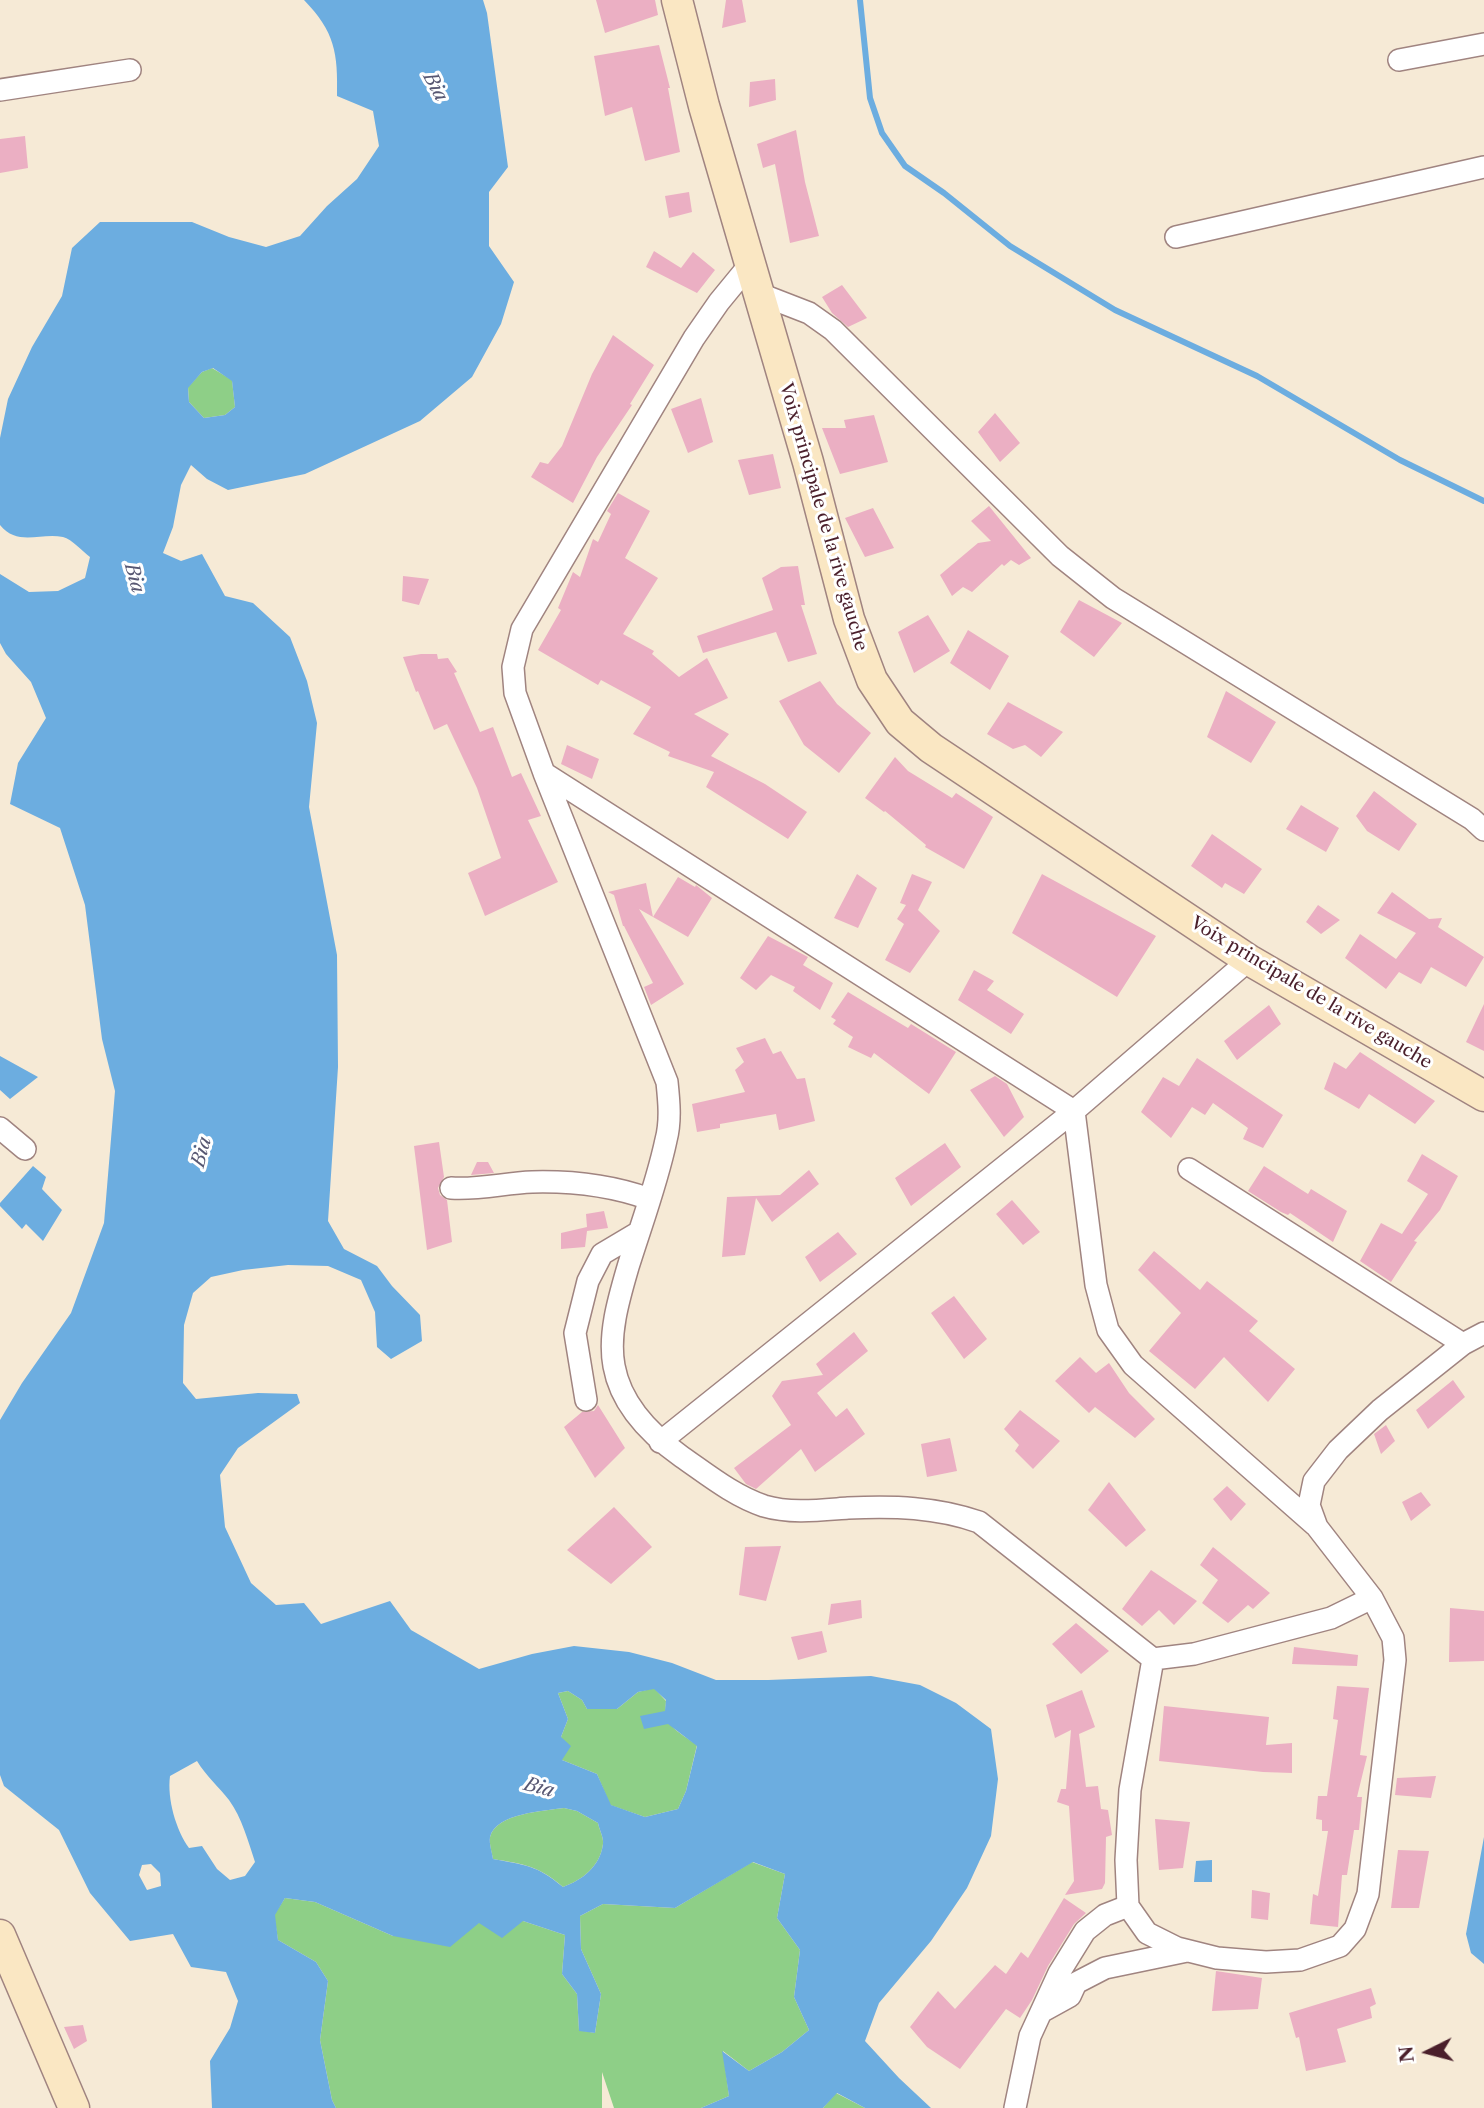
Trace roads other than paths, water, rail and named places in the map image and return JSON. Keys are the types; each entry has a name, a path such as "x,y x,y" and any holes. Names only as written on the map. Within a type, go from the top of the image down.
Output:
{"street":[{"name":"Voix principale de la rive gauche","path":"677,0 704,106 808,462 849,619 872,680 900,722 931,748 1250,960 1484,1096"},
{"path":"1399,60 1484,44"},
{"path":"0,90 130,71"},
{"path":"1177,237 1484,167"},
{"path":"751,263 694,338 522,629 513,667 515,693 544,773 667,1082 670,1111 667,1139 619,1297 613,1334 614,1366 625,1395 640,1421 660,1442 732,1492 765,1506 796,1511 920,1508 952,1512 979,1522 1153,1659 1194,1654 1331,1618 1372,1598"},
{"path":"760,294 809,313 833,330 1060,556 1112,598 1472,819 1484,830"},
{"path":"544,773 1074,1111"},
{"path":"660,1442 1074,1111 1250,960"},
{"path":"1074,1111 1096,1285 1108,1330 1133,1365 1317,1527 1372,1598 1393,1638 1395,1660 1368,1894 1355,1929 1340,1946 1300,1960 1266,1962 1217,1958 1187,1951 1147,1933 1128,1906 1126,1860 1130,1790 1153,1659"},
{"path":"0,1128 25,1149"},
{"path":"1189,1169 1463,1344"},
{"path":"451,1188 561,1182 626,1191 649,1199"},
{"path":"586,1400 576,1333 588,1281 602,1254 639,1232"},
{"path":"1317,1527 1309,1505 1314,1481 1338,1450 1380,1410 1463,1344 1484,1333"},
{"path":"1014,2108 1030,2036 1059,1973 1086,1931 1105,1915 1128,1906"},
{"path":"0,1935 74,2108"},
{"path":"1041,2012 1070,1996 1076,1983 1105,1968 1187,1951"}],"water":[{"name":"Bia","path":"304,0 483,0 508,167 489,192 489,246 514,282 501,324 472,377 420,421 305,474 228,490 207,479 191,465 181,485 173,527 163,553 181,561 202,554 225,596 253,603 290,637 307,681 317,723 309,807 337,955 338,1067 328,1221 344,1249 377,1266 420,1315 422,1341 391,1359 377,1347 375,1312 361,1280 328,1266 288,1265 243,1270 211,1277 193,1293 184,1325 183,1383 196,1399 258,1393 297,1394 300,1403 238,1448 220,1475 225,1527 251,1583 276,1605 304,1603 321,1624 390,1601 411,1630 479,1669 532,1654 574,1646 629,1652 672,1663 716,1680 871,1676 920,1685 956,1703 991,1729 998,1779 991,1836 967,1888 931,1941 879,2003 865,2041 931,2108 865,2108 837,2093 823,2108 701,2108 729,2096 722,2051 749,2071 782,2052 809,2030 794,1997 800,1950 777,1918 785,1874 753,1862 675,1908 603,1904 580,1916 581,1949 601,1994 595,2033 579,2031 577,1994 562,1974 565,1935 523,1921 502,1938 479,1923 450,1947 393,1936 315,1902 285,1898 275,1915 278,1940 316,1962 328,1981 320,2040 336,2108 212,2108 210,2061 230,2028 238,2001 226,1972 191,1967 173,1934 130,1941 90,1893 59,1830 4,1786 0,1775 0,1420 22,1383 71,1313 104,1223 115,1091 102,1039 85,905 60,828 10,804 18,763 46,718 31,682 6,654 0,643 0,574 29,592 58,591 85,578 90,557 66,538 22,537 7,532 0,525 0,438 8,399 32,347 62,296 72,248 100,222 192,222 229,237 266,247 300,236 327,206 357,179 379,146 373,111 337,96 337,67 332,44","holes":["213,368 232,381 235,407 225,415 204,418 189,402 188,388 202,372","654,1689 666,1700 665,1711 640,1716 644,1729 668,1724 697,1746 686,1791 678,1809 645,1817 611,1805 597,1774 562,1760 571,1746 561,1737 568,1719 558,1693 568,1691 582,1700 587,1709 617,1709 638,1692","197,1761 229,1800 241,1822 255,1862 245,1876 230,1880 217,1869 202,1846 189,1848 174,1814 170,1776","564,1808 577,1811 598,1823 603,1839 601,1852 594,1866 577,1881 563,1887 546,1874 530,1867 493,1859 490,1837 494,1829 511,1818","151,1864 160,1873 161,1886 147,1890 139,1875 142,1865"]},
{"path":"0,1056 38,1077 10,1099 0,1090"},
{"path":"33,1166 46,1177 42,1189 62,1210 43,1241 26,1224 22,1229 0,1206"},
{"path":"1484,1837 1484,1964 1471,1953 1466,1934"},
{"path":"1212,1860 1212,1882 1194,1882 1196,1861"}],"waterway":[{"path":"860,0 870,98 882,133 905,166 944,193 1010,246 1115,310 1257,376 1400,460 1484,501"}]}
